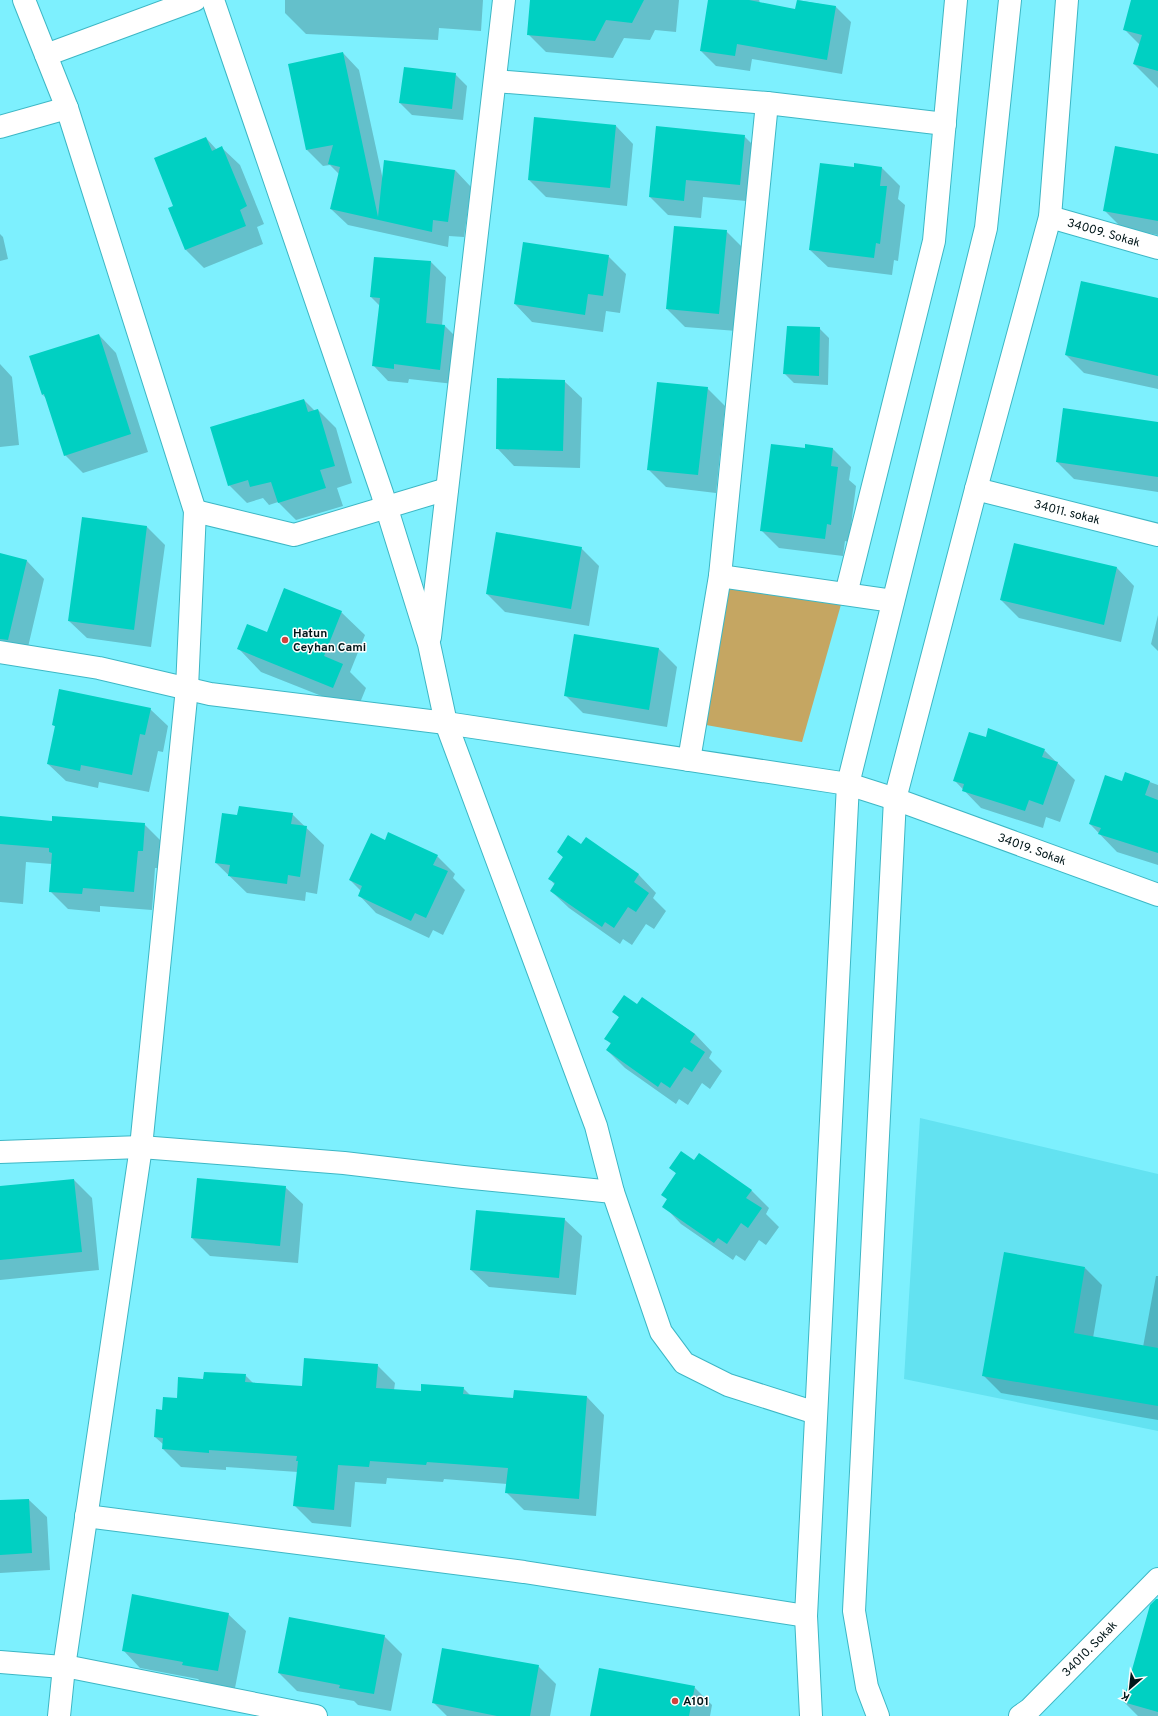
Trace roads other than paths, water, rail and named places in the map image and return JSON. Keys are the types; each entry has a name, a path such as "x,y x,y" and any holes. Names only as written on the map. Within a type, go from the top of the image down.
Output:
{"street":[{"path":"24,0 67,108 195,511 187,688 141,1147 64,1667 59,1716"},
{"path":"46,55 196,0"},
{"path":"213,0 386,507 429,644 446,722 596,1126 612,1192 661,1332 684,1363 728,1385 816,1413"},
{"path":"429,644 504,0"},
{"path":"846,594 934,241 956,0"},
{"path":"811,1716 806,1616 848,784 986,228 1010,0"},
{"path":"878,1716 867,1687 854,1611 901,801 976,489 1050,217 1067,0"},
{"path":"495,81 767,103 945,124"},
{"path":"690,760 720,576 767,103"},
{"path":"0,127 67,108"},
{"name":"34009. Sokak","path":"1050,217 1158,248"},
{"path":"195,511 294,535 447,489"},
{"name":"34011. sokak","path":"976,489 1158,535"},
{"path":"720,576 893,601"},
{"name":"34019. Sokak","path":"0,652 99,668 210,694 446,722 848,784 901,801 1158,895"},
{"path":"0,1152 141,1147 344,1163 612,1192"},
{"path":"86,1516 524,1572 806,1616"},
{"name":"34010. Sokak","path":"1031,1714 1158,1579"},
{"path":"0,1662 64,1667 316,1716"}],"place":[{"name":"Hatun Ceyhan Cami","path":"285,640"},
{"name":"A101","path":"675,1701"}]}
